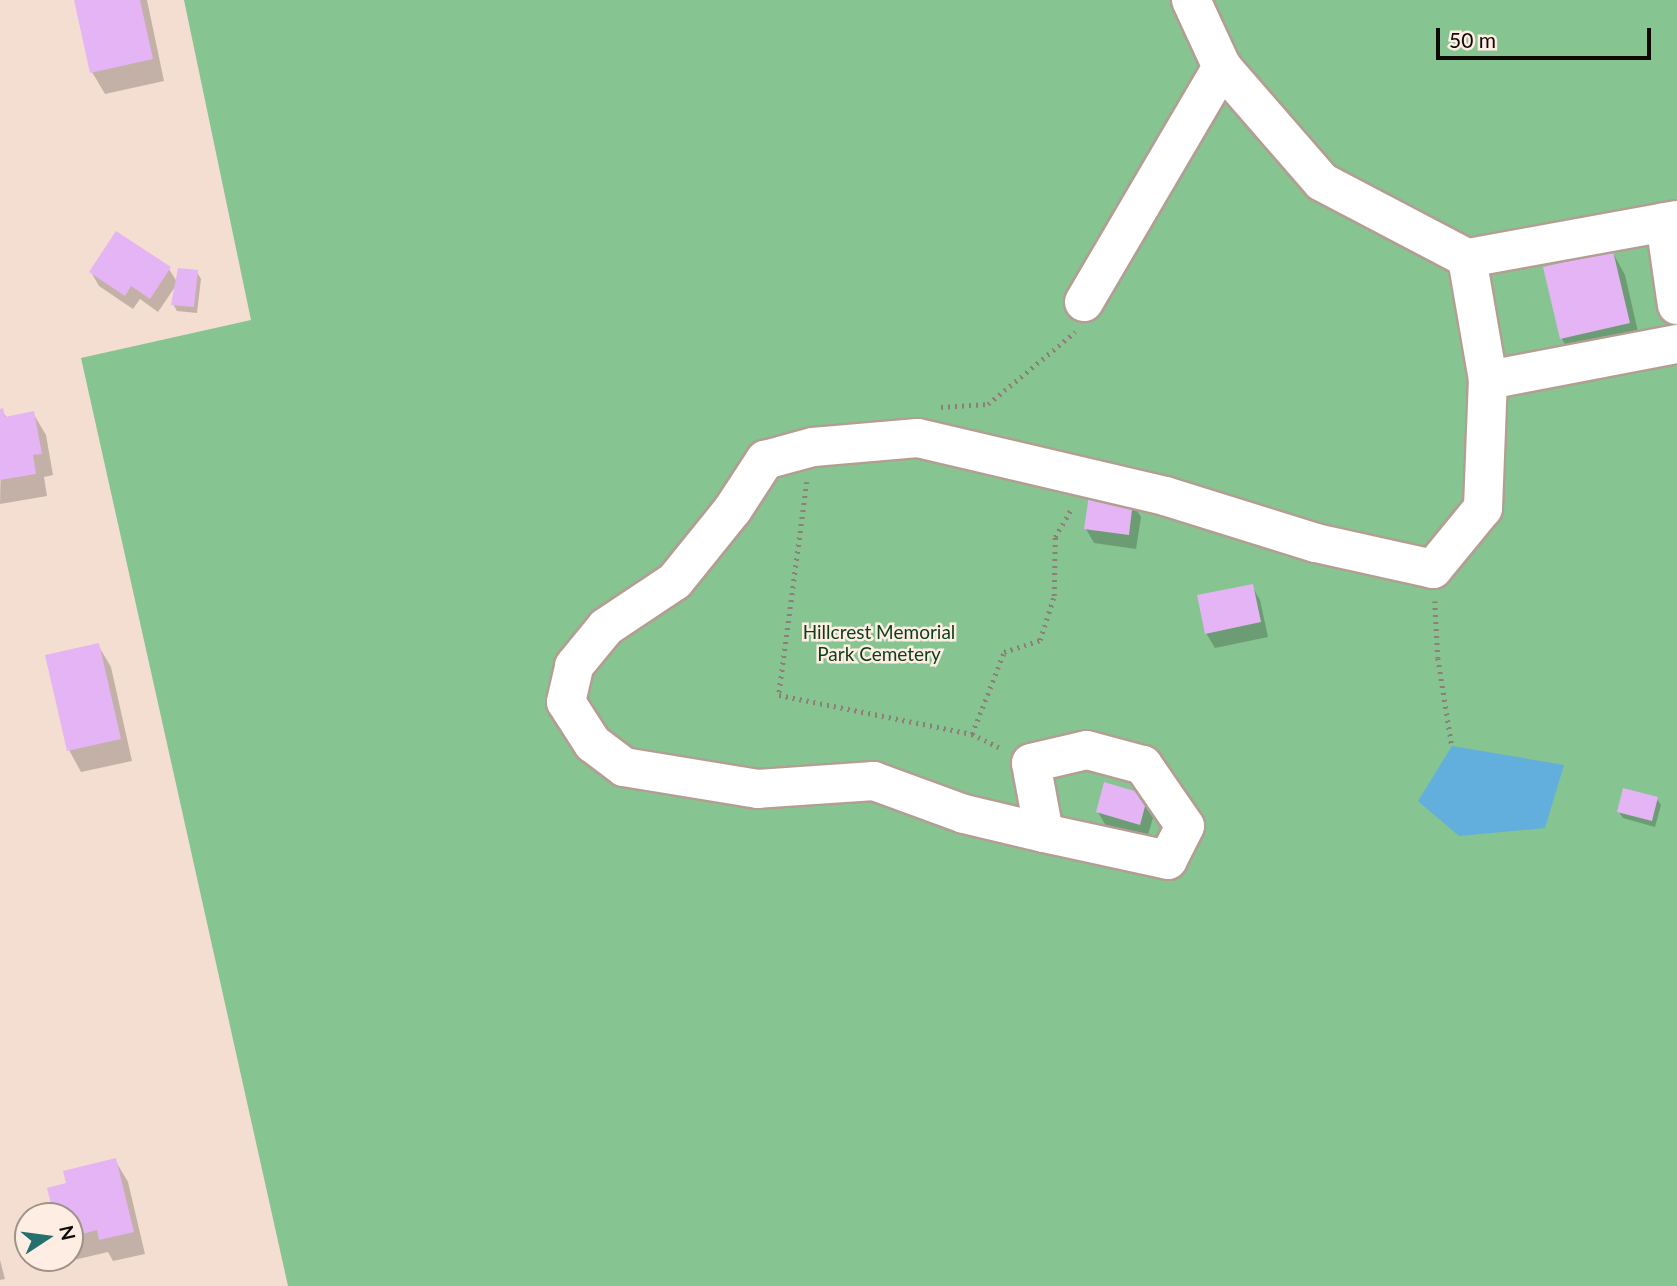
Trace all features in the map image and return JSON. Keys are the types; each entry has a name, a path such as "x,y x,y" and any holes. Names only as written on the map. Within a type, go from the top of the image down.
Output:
{"lane":[{"path":"1191,0 1222,67 1322,183 1466,258 1671,221 1677,305"},
{"path":"1084,302 1222,67"},
{"path":"1044,832 1031,763 1087,750 1143,765 1185,826 1168,860 964,814 874,781 758,789 624,767 593,744 566,702 574,666 606,627 675,581 733,509 765,460 813,447 918,438 1165,496 1316,543 1433,569 1483,508 1488,380 1466,258"},
{"path":"1488,380 1677,344"}],"path":[{"path":"907,439 931,408 988,404 1083,326 1084,302"},
{"path":"813,447 779,695 972,734 1031,763"},
{"path":"972,734 1004,652 1040,640 1054,596 1055,537 1089,478"},
{"path":"1433,569 1438,657 1452,746"}],"green space":[{"name":"Hillcrest Memorial Park Cemetery","path":"184,0 1677,0 1677,1286 288,1286 81,358 251,320"}],"water":[{"path":"1452,746 1564,765 1545,828 1459,836 1418,801"}],"building":[{"path":"74,0 140,0 153,59 90,73"},
{"path":"116,231 171,267 150,299 131,286 125,296 89,272"},
{"path":"1613,251 1630,323 1560,339 1543,267"},
{"path":"178,268 198,270 194,307 171,305"},
{"path":"3,408 5,417 34,411 42,454 33,455 36,474 0,480 0,409"},
{"path":"1089,495 1133,501 1129,535 1084,529"},
{"path":"1253,584 1261,622 1205,634 1197,595"},
{"path":"99,643 121,739 67,751 45,655"},
{"path":"1104,782 1148,795 1140,825 1096,812"},
{"path":"1623,788 1658,797 1652,821 1617,812"},
{"path":"116,1158 134,1232 99,1240 97,1230 84,1233 84,1202 50,1202 47,1188 66,1183 63,1171"}]}
